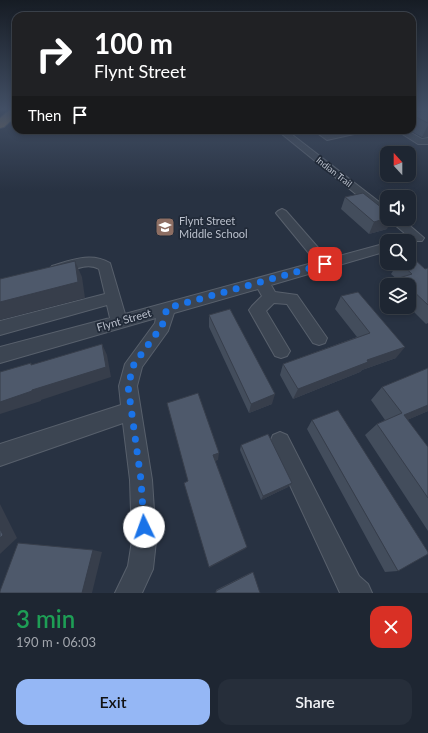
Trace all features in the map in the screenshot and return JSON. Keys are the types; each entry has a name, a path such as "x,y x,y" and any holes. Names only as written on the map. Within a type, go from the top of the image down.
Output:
{"street":[{"name":"Indian Trail","path":"288,136 380,208"},
{"path":"410,136 422,142 428,141"},
{"path":"282,213 325,264"},
{"path":"403,226 418,238"},
{"name":"Flynt Street","path":"0,354 380,249"},
{"path":"44,272 89,261 100,262 105,266 119,322"},
{"path":"262,282 271,297"},
{"path":"281,351 257,310 271,297 292,299 319,338"},
{"path":"0,328 113,298"},
{"path":"128,593 140,569 144,541 141,480 128,386 134,364 162,326 167,308"},
{"path":"0,454 132,411"},
{"path":"280,442 350,586 359,593"}],"building":[{"path":"363,193 380,206 380,220 374,222 345,197"},
{"path":"75,261 78,282 0,302 0,279"},
{"path":"416,261 425,269 428,268 428,305 416,294 416,278 399,278 412,274 408,270 416,270"},
{"path":"358,292 405,347 367,360 368,362 298,389 283,364 370,333 341,296"},
{"path":"230,309 275,394 251,404 209,315"},
{"path":"102,344 106,367 32,390 0,402 0,372 31,363 31,365"},
{"path":"428,368 428,405 404,415 428,447 428,498 377,424 402,413 382,387"},
{"path":"198,393 219,453 213,455 247,547 209,567 184,483 188,481 167,403"},
{"path":"338,410 428,552 428,554 398,571 312,420"},
{"path":"268,434 292,483 263,496 241,445"},
{"path":"0,529 3,535 0,538"},
{"path":"18,543 93,550 82,593 0,593"},
{"path":"253,572 260,593 216,593 216,591"}],"place":[{"name":"Flynt Street Middle School","path":"165,227"}],"route":[{"path":"144,527 141,480 128,386 134,364 162,326 167,308 325,264"}]}
